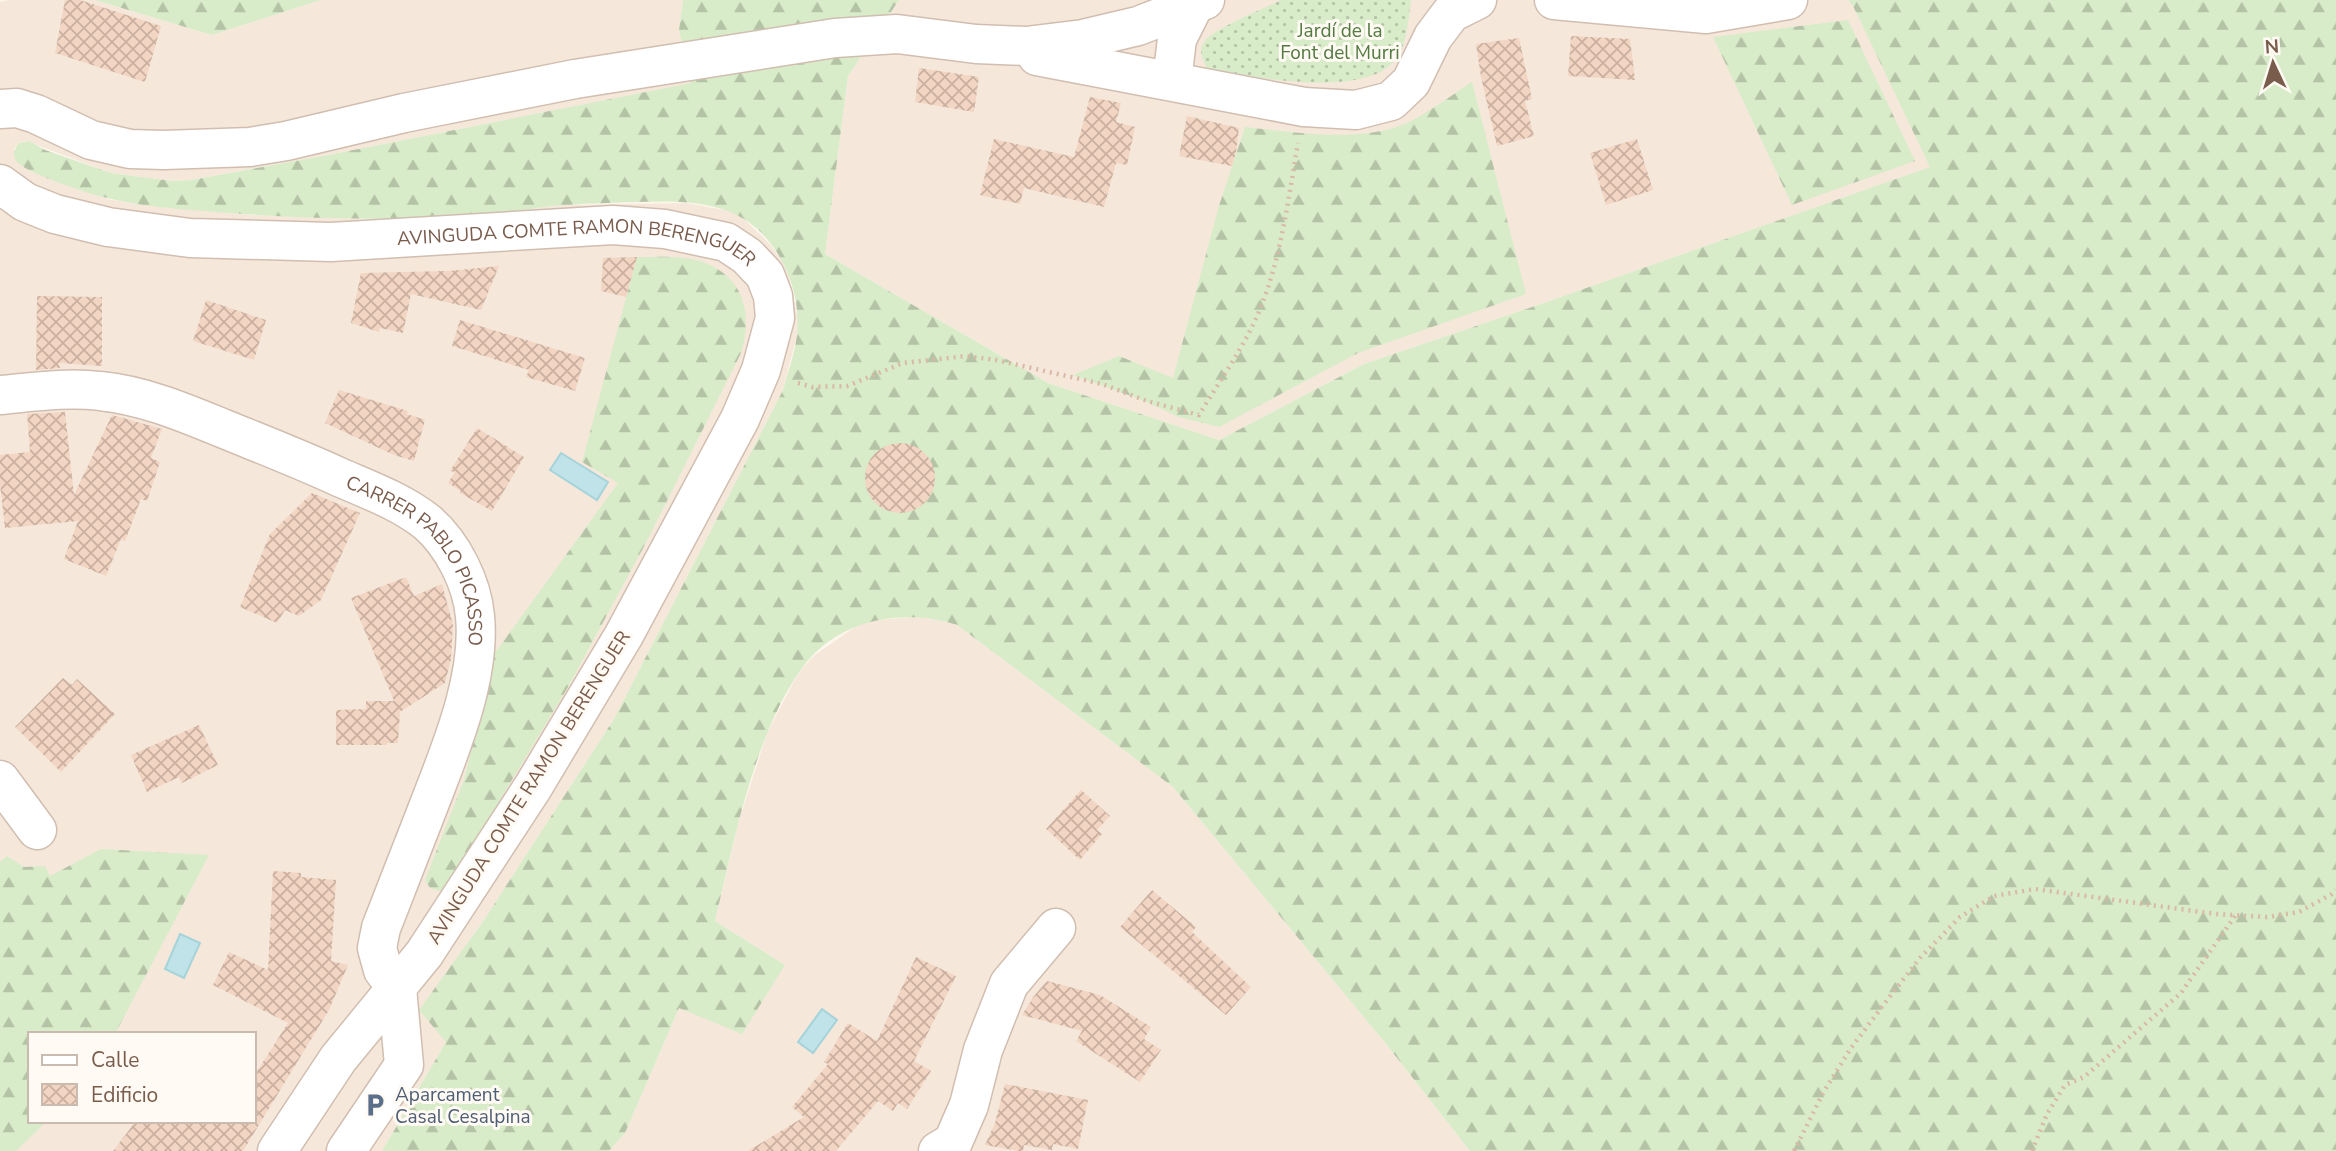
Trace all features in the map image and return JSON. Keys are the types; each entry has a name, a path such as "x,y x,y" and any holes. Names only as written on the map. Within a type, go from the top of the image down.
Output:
{"street":[{"path":"0,109 17,108 36,114 90,140 130,149 250,147 575,79 835,38 897,34 976,44 1304,107 1356,110 1391,101 1411,82 1433,37 1451,13 1477,0"},
{"path":"1554,0 1706,13 1779,1"},
{"path":"1172,81 1177,38 1199,2"},
{"path":"976,44 1026,46 1083,39 1138,26 1199,2"},
{"name":"AVINGUDA COMTE RAMON BERENGUER","path":"0,184 26,202 55,214 108,227 190,239 331,242 613,225 665,229 726,242 747,256 765,275 774,296 775,318 761,370 740,419 624,635 533,787 424,954 338,1059 277,1151"},
{"name":"CARRER PABLO PICASSO","path":"0,395 71,389 102,391 150,402 276,450 392,500 428,523 442,538 464,575 475,613 477,638 465,698 449,754 381,928 377,948 383,970 397,988"},
{"path":"0,780 37,830"},
{"path":"938,1151 953,1142 969,1105 983,1050 1009,984 1056,928"},
{"path":"345,1151 404,1065 397,988"}],"path":[{"path":"761,370 811,387 847,386 903,363 966,356 996,360 1101,384 1147,401 1199,415 1243,343 1266,291 1281,240 1304,107"},
{"path":"1794,1151 1823,1093 1851,1048 1920,958 1961,916 1994,896 2035,889 2267,917 2298,912 2336,890"},
{"path":"2032,1151 2047,1114 2065,1085 2084,1077 2182,993 2236,915"}],"shaded area":[{"path":"95,0 212,35 321,0 683,0 679,30 692,83 191,180 172,181 111,173 26,141 19,143 14,149 15,159 37,173 107,199 252,215 376,220 567,205 686,203 730,211 742,217 770,244 783,262 789,276 798,318 797,335 783,390 614,719 443,979 446,1042 382,1151 0,1151 0,2"},
{"path":"899,0 1848,0 1931,167 1364,364 1219,440 1048,383 825,254 848,76"},
{"path":"913,617 957,625 1173,787 1386,1044 1470,1151 609,1151 625,1133 679,1008 785,965 715,921 738,824 767,733 793,683 815,655 864,622"}],"green space":[{"path":"95,0 321,0 212,35"},
{"path":"683,0 899,0 848,76 825,254 1048,383 1219,440 1364,364 1930,167 1848,0 2336,0 2336,1151 1470,1151 1386,1044 1173,787 957,625 915,617 872,622 852,629 833,638 816,652 785,695 758,756 738,823 715,921 785,965 742,1034 679,1008 625,1133 609,1151 382,1151 446,1042 419,1010 482,923 614,719 783,390 797,334 795,298 790,279 783,262 761,232 730,212 696,203 660,201 585,204 489,214 386,219 215,212 143,205 91,194 28,170 17,162 14,152 19,143 29,141 45,150 111,173 172,181 191,180 691,83 679,30"},
{"name":"Jardí de la Font del Murri","path":"1281,0 1411,0 1407,32 1399,55 1379,73 1333,82 1277,80 1207,68 1201,49 1209,37"},
{"path":"1848,20 1915,161 1792,205 1713,37"},
{"path":"1472,82 1526,294 1358,353 1219,427 1179,417 1142,400 1073,375 1119,356 1173,378 1218,209 1245,127 1327,135 1368,133 1407,123"},
{"path":"637,257 687,258 703,262 728,277 742,298 745,311 746,324 741,353 648,539 568,687 448,886 440,891 430,888 425,880 464,780 495,653 618,483 582,462"},
{"path":"101,849 209,855 116,1032 28,1032 28,1123 45,1123 16,1151 0,1151 0,862 7,856 24,867 45,866 50,876"}],"water":[{"path":"561,453 608,482 597,500 550,470"},
{"path":"180,934 200,943 184,978 165,969"},
{"path":"822,1009 837,1020 813,1053 798,1042"}],"building":[{"path":"65,0 80,0 161,26 145,82 55,53"},
{"path":"1571,36 1630,39 1635,80 1568,76"},
{"path":"1519,38 1532,99 1525,101 1534,136 1497,146 1476,44"},
{"path":"919,68 979,77 974,112 915,102"},
{"path":"1090,97 1121,103 1116,122 1135,127 1127,165 1116,163 1104,207 1024,188 1020,204 980,195 994,139 1074,157"},
{"path":"1187,116 1239,128 1232,166 1179,156"},
{"path":"1637,139 1653,190 1606,205 1590,153"},
{"path":"637,257 626,297 601,291 603,258"},
{"path":"499,266 481,310 411,294 403,333 380,328 379,332 351,323 361,273 449,271"},
{"path":"37,296 102,297 102,366 59,363 60,368 36,370"},
{"path":"206,300 266,320 254,360 193,341"},
{"path":"460,320 585,358 575,391 526,377 529,370 452,346"},
{"path":"339,390 408,411 407,414 425,420 414,461 394,455 325,423"},
{"path":"65,412 74,495 112,415 162,429 151,458 160,462 147,501 141,499 125,541 121,539 106,576 64,559 78,521 5,528 0,455 30,452 27,414"},
{"path":"477,428 524,457 492,511 448,483 455,472 450,471"},
{"path":"900,443 919,449 929,459 935,478 929,497 919,507 900,513 881,507 871,497 865,478 871,459 881,449"},
{"path":"312,493 360,513 321,600 299,616 285,610 277,623 240,607 270,534"},
{"path":"406,577 414,596 442,584 453,625 451,659 445,683 400,712 398,743 336,745 336,710 366,709 366,701 394,701 351,598"},
{"path":"63,678 72,685 77,679 115,714 61,772 15,727"},
{"path":"199,725 218,765 182,783 179,777 147,792 131,755"},
{"path":"1081,790 1110,816 1097,830 1102,834 1080,860 1046,829"},
{"path":"273,871 336,880 331,961 348,965 329,1010 243,1151 113,1151 134,1123 256,1123 256,1073 288,1023 213,985 229,952 268,970"},
{"path":"1152,890 1196,927 1192,932 1251,987 1226,1015 1120,927"},
{"path":"916,957 956,976 914,1061 931,1071 907,1109 898,1103 893,1111 878,1101 836,1151 748,1151 804,1117 792,1107 828,1064 824,1062 848,1023 877,1041"},
{"path":"1047,981 1100,995 1151,1027 1144,1039 1161,1050 1140,1082 1076,1041 1082,1031 1022,1015"},
{"path":"1005,1084 1088,1100 1078,1149 1053,1144 1052,1150 1024,1145 1023,1151 1019,1151 985,1145 995,1123"}],"place":[{"name":"Aparcament Casal Cesalpina","path":"375,1105"}]}
